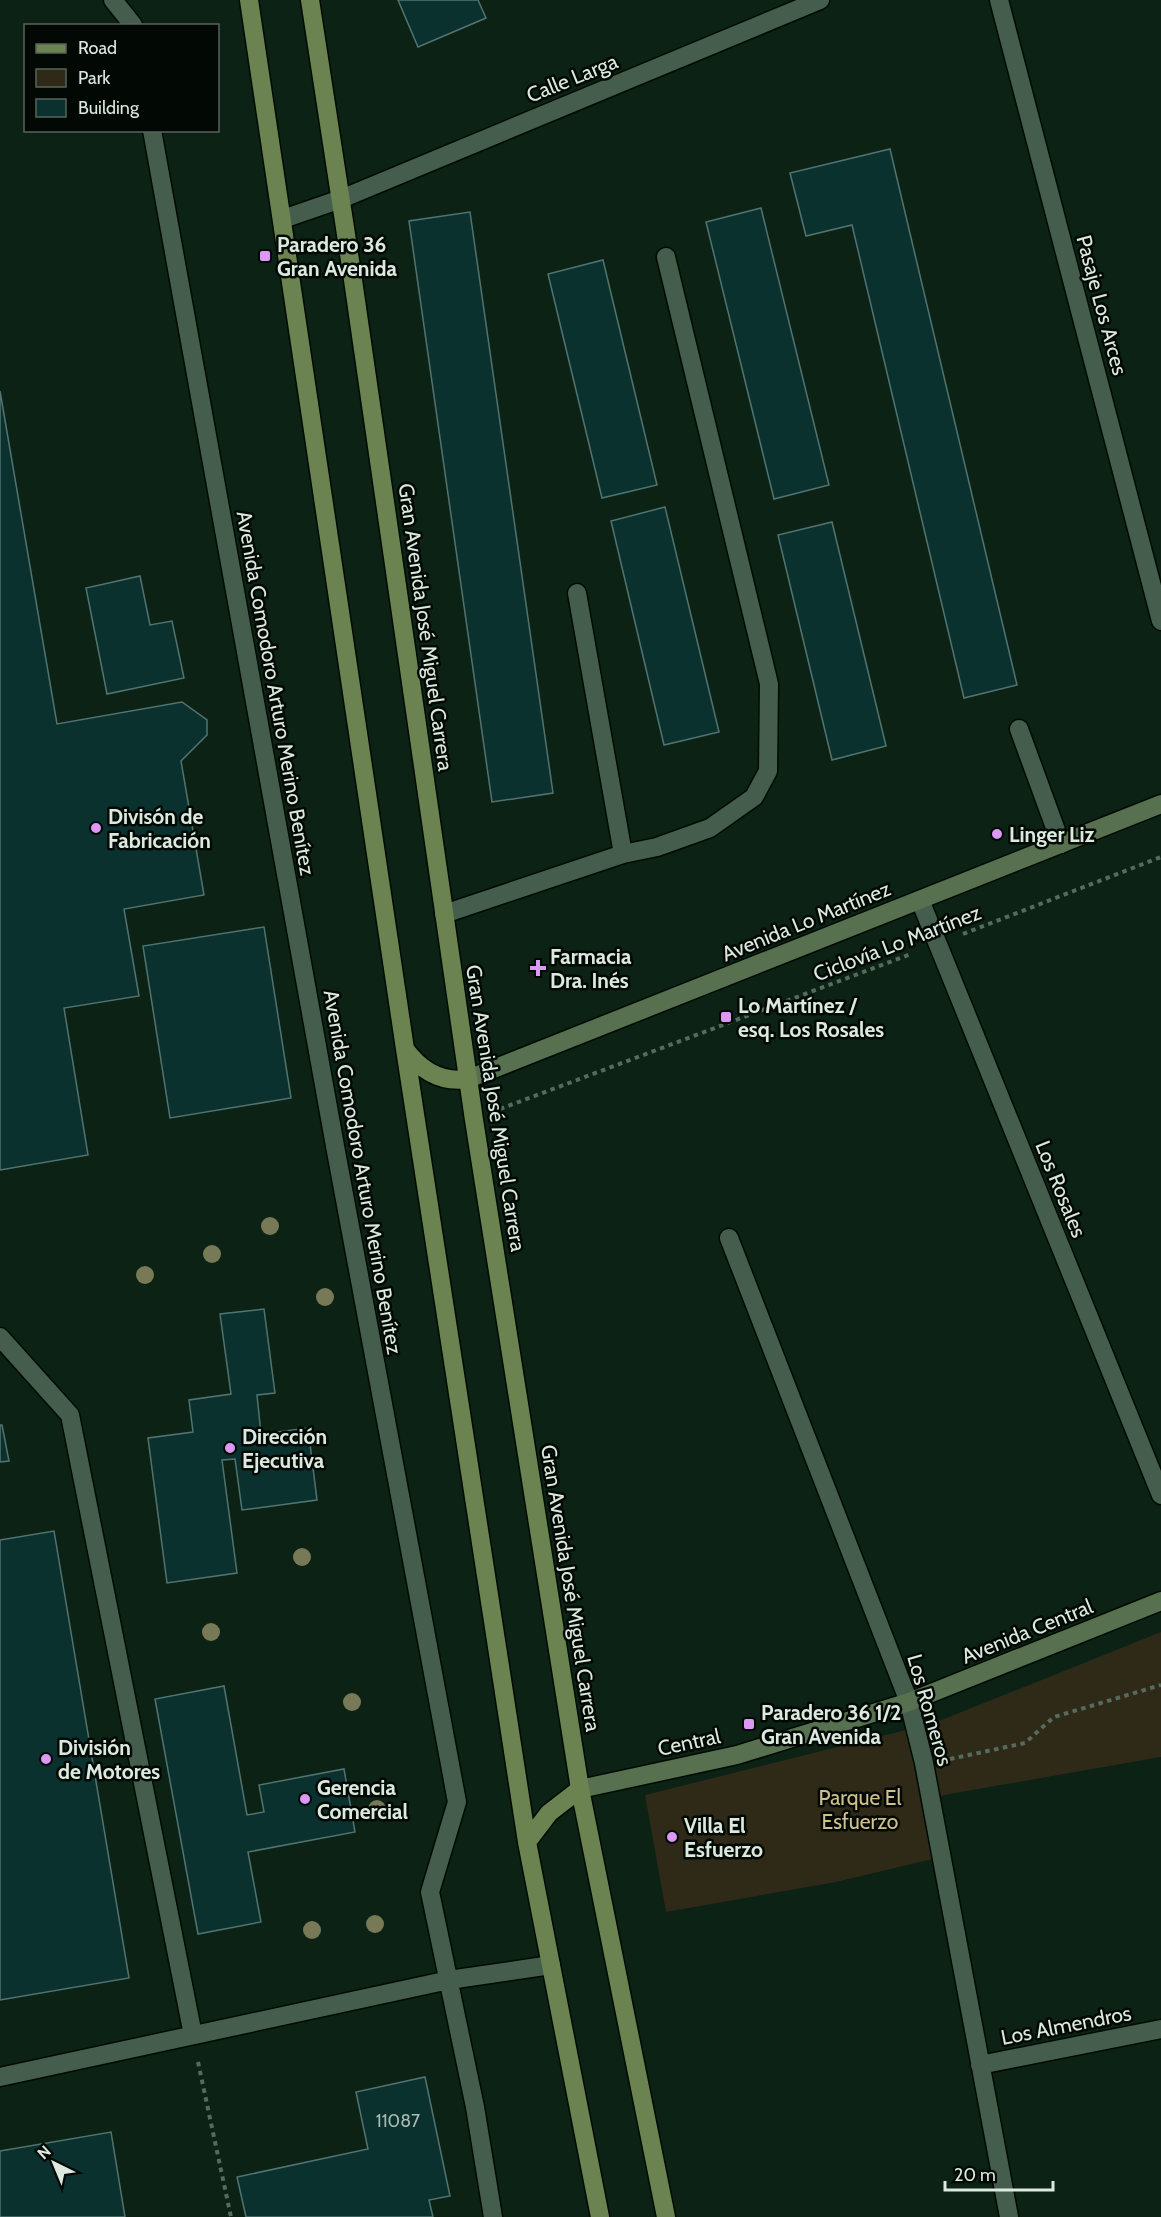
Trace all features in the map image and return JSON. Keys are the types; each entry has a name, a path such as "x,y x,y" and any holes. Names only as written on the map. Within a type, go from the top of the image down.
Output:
{"main road":[{"path":"249,0 405,1049 527,1842 600,2217"},
{"name":"Gran Avenida José Miguel Carrera","path":"310,0 341,199 474,1120 580,1789 666,2217"},
{"name":"Avenida Lo Martínez","path":"468,1079 1161,804"},
{"path":"405,1049 426,1071 455,1081 468,1079"},
{"name":"Avenida Central","path":"909,1702 1161,1601"},
{"name":"Central","path":"580,1789 737,1755 909,1702"},
{"path":"527,1842 549,1813 580,1789"}],"street":[{"path":"113,0 133,24"},
{"path":"128,0 134,24"},
{"name":"Calle Larga","path":"283,219 341,199 820,0"},
{"name":"Pasaje Los Arces","path":"999,0 1161,621"},
{"name":"Avenida Comodoro Arturo Merino Benítez","path":"152,132 334,1146 457,1802 430,1893 475,2107 493,2217"},
{"path":"444,914 623,854 657,847 710,828 754,797 768,771 769,684 666,257"},
{"path":"577,593 623,854"},
{"path":"1019,729 1061,843"},
{"name":"Los Rosales","path":"920,900 1161,1495"},
{"name":"Los Romeros","path":"729,1238 909,1702 924,1763 1009,2217"},
{"path":"0,1338 70,1415 193,2035"},
{"path":"0,2077 449,1980 551,1965"},
{"name":"Los Almendros","path":"980,2065 1161,2030"}],"path":[{"name":"Ciclovía Lo Martínez","path":"474,1120 937,945 1161,857"},
{"path":"924,1763 1025,1743 1054,1718 1161,1685"},
{"path":"201,2079 231,2217"}],"green space":[{"name":"Parque El Esfuerzo","path":"1161,1632 1161,1757 944,1795 931,1802 941,1857 836,1882 666,1912 645,1795 934,1723"}],"building":[{"path":"398,0 478,0 486,18 418,47"},
{"path":"890,149 1017,685 964,698 852,225 806,236 790,173"},
{"path":"761,208 829,485 774,499 706,222"},
{"path":"470,212 553,793 492,802 409,221"},
{"path":"603,260 657,485 602,498 548,274"},
{"name":"Divisón de Fabricación","path":"0,391 57,724 182,702 207,720 207,735 181,761 204,895 124,909 139,996 64,1008 88,1155 0,1170"},
{"path":"665,507 719,732 664,745 611,521"},
{"path":"832,522 886,746 832,760 778,535"},
{"path":"140,576 150,625 172,621 184,678 107,694 86,588"},
{"path":"264,927 291,1098 170,1118 143,946"},
{"name":"Dirección Ejecutiva","path":"264,1309 275,1393 257,1395 261,1434 308,1428 317,1500 242,1510 235,1459 222,1460 237,1573 167,1583 148,1438 193,1432 189,1400 231,1394 220,1314"},
{"path":"0,1425 2,1425 9,1461 0,1462"},
{"name":"División de Motores","path":"54,1531 129,1978 0,2000 0,1540"},
{"name":"Gerencia Comercial","path":"224,1686 247,1815 264,1812 259,1785 344,1769 355,1832 248,1852 261,1922 198,1934 155,1699"},
{"path":"425,2077 450,2196 429,2200 433,2217 246,2217 237,2177 368,2149 356,2092"},
{"path":"111,2132 125,2217 0,2217 0,2151"}],"place":[{"name":"Paradero 36 Gran Avenida","path":"265,256"},
{"name":"Divisón de Fabricación","path":"96,828"},
{"name":"Linger Liz","path":"997,834"},
{"name":"Farmacia Dra. Inés","path":"538,968"},
{"name":"Lo Martínez / esq. Los Rosales","path":"726,1017"},
{"name":"Dirección Ejecutiva","path":"230,1448"},
{"name":"Paradero 36 1/2 Gran Avenida","path":"749,1724"},
{"name":"División de Motores","path":"46,1759"},
{"name":"Gerencia Comercial","path":"305,1799"},
{"name":"Villa El Esfuerzo","path":"672,1837"}]}
